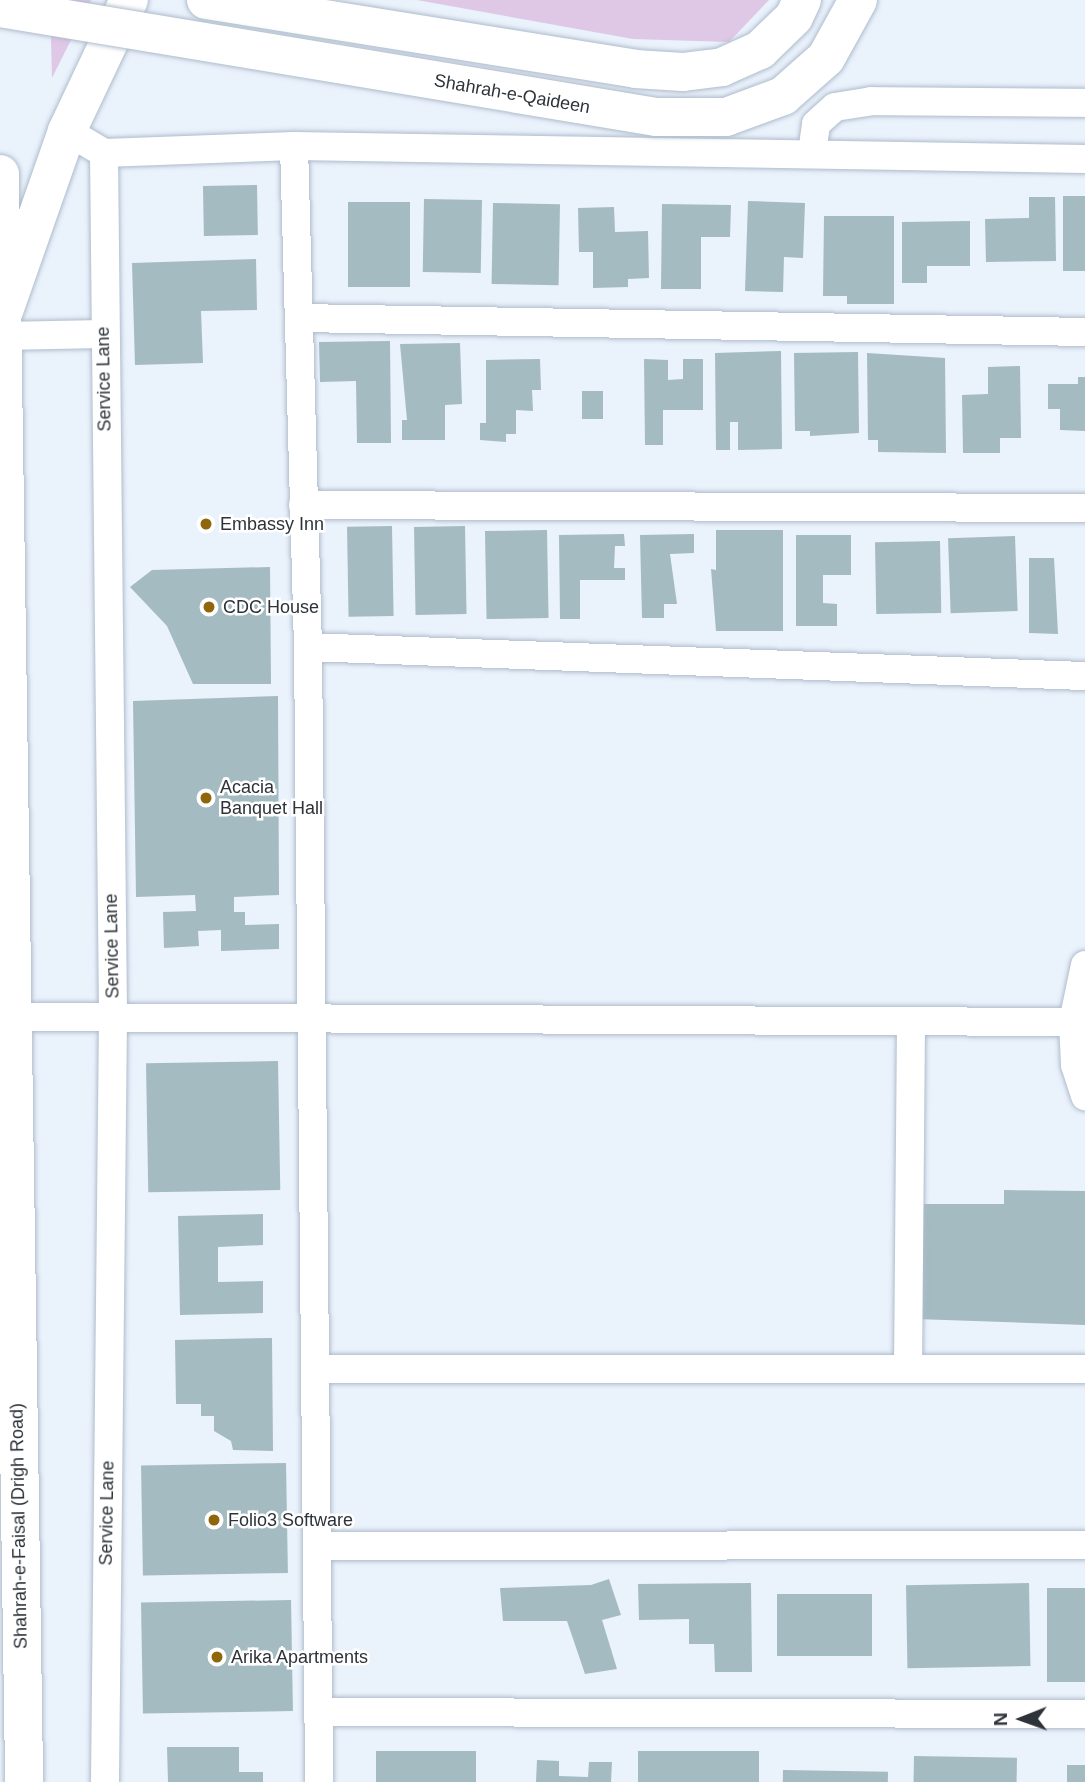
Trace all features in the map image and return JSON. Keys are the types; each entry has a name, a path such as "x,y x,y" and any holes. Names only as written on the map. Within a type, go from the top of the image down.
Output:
{"main road":[{"path":"3,323 67,131 129,0"},
{"path":"206,0 635,69 683,72 722,67 760,50 794,17 802,0"},
{"name":"Shahrah-e-Qaideen","path":"0,8 656,117 726,117 783,96 826,58 858,0"},
{"name":"Shahrah-e-Faisal (Drigh Road)","path":"0,174 10,1017 24,1782"}],"street":[{"path":"812,153 816,124 835,107 871,101 1085,103"},
{"path":"67,131 104,153 294,146 1085,159"},
{"path":"294,146 309,647 318,1369 319,1782"},
{"name":"Service Lane","path":"104,153 103,334 113,1017 104,1782"},
{"path":"300,318 1085,332"},
{"path":"3,323 103,334"},
{"path":"303,505 1085,508"},
{"path":"309,647 1085,676"},
{"path":"1085,965 1073,1022 1075,1065 1085,1096"},
{"path":"10,1017 1073,1022"},
{"path":"908,1368 911,1022"},
{"path":"318,1369 1085,1369"},
{"path":"319,1546 1085,1545"},
{"path":"320,1712 1085,1714"},
{"path":"23,1745 43,1782"}],"shaded area":[{"path":"50,0 91,0 52,78"},
{"path":"417,0 769,0 729,42 633,39"}],"building":[{"path":"257,185 258,235 204,236 203,186"},
{"path":"1063,196 1085,196 1085,271 1063,271"},
{"path":"1029,197 1055,197 1056,261 986,262 985,219 1029,218"},
{"path":"424,199 482,200 481,273 423,272"},
{"path":"748,201 805,203 803,258 784,257 783,292 745,291"},
{"path":"348,202 410,202 410,287 348,287"},
{"path":"493,203 560,204 559,285 492,284"},
{"path":"662,204 731,205 730,237 701,237 701,289 661,289"},
{"path":"614,207 615,232 648,231 649,278 628,279 628,287 593,288 593,252 579,252 578,208"},
{"path":"824,216 894,216 894,304 847,304 847,296 823,296"},
{"path":"970,221 970,266 927,266 927,283 902,283 902,222"},
{"path":"256,259 257,310 201,311 203,363 135,365 132,263"},
{"path":"390,341 391,443 357,443 356,381 320,382 319,342"},
{"path":"460,343 462,404 445,405 445,440 402,440 402,420 407,420 400,344"},
{"path":"781,351 782,449 738,450 738,422 730,422 730,450 716,450 715,353"},
{"path":"858,352 859,433 810,436 810,431 795,431 794,353"},
{"path":"867,353 945,358 946,453 878,452 878,440 868,440"},
{"path":"540,359 541,390 532,390 533,411 516,410 516,434 506,434 506,442 480,440 480,423 486,423 486,360"},
{"path":"644,359 668,360 668,380 683,379 683,359 703,359 703,410 663,410 663,445 645,445"},
{"path":"1020,366 1021,438 1000,438 1000,453 963,453 962,395 988,394 988,367"},
{"path":"1078,377 1085,377 1085,431 1060,430 1060,409 1048,409 1048,384 1078,384"},
{"path":"582,391 603,391 603,419 582,419"},
{"path":"392,526 394,616 349,617 347,527"},
{"path":"465,526 467,614 416,615 414,527"},
{"path":"547,530 549,618 487,619 485,531"},
{"path":"716,530 783,530 783,631 716,631 711,569 716,570"},
{"path":"624,534 625,546 615,546 614,568 625,568 625,580 580,580 580,619 560,619 559,535"},
{"path":"694,534 694,553 670,554 677,604 664,604 664,618 642,618 640,535"},
{"path":"796,535 851,535 851,575 823,575 823,603 837,604 837,626 796,626"},
{"path":"1015,536 1018,611 951,613 948,538"},
{"path":"940,541 941,613 876,614 875,542"},
{"path":"1029,558 1054,558 1058,634 1029,633"},
{"name":"CDC House","path":"270,567 271,684 193,684 167,626 130,587 152,570"},
{"name":"Acacia Banquet Hall","path":"278,696 279,895 234,897 234,912 245,912 245,925 279,924 279,949 221,951 221,930 198,931 199,946 164,948 163,912 196,911 195,895 136,897 133,701"},
{"path":"278,1061 280,1190 148,1192 146,1063"},
{"path":"1004,1190 1085,1191 1085,1325 916,1319 916,1204 1004,1204"},
{"path":"263,1214 263,1245 218,1247 218,1282 263,1281 263,1313 180,1315 178,1216"},
{"path":"272,1338 273,1451 233,1450 231,1441 214,1431 214,1416 201,1416 201,1404 176,1404 175,1340"},
{"name":"Folio3 Software","path":"286,1463 288,1573 143,1576 141,1466"},
{"path":"609,1579 621,1615 602,1620 617,1669 585,1674 567,1621 503,1621 500,1588 591,1585"},
{"path":"751,1583 752,1672 715,1672 714,1644 689,1644 689,1619 639,1620 638,1584"},
{"path":"1029,1583 1030,1666 907,1668 906,1585"},
{"path":"1047,1588 1085,1588 1085,1682 1047,1682"},
{"path":"777,1594 872,1594 872,1656 777,1656"},
{"name":"Arika Apartments","path":"291,1600 293,1711 143,1714 141,1603"},
{"path":"167,1747 239,1747 239,1772 263,1772 263,1782 168,1782"},
{"path":"376,1751 476,1751 476,1782 376,1782"},
{"path":"638,1751 759,1751 759,1782 638,1782"},
{"path":"914,1756 1017,1758 1017,1782 914,1782"},
{"path":"537,1760 559,1761 559,1776 588,1777 589,1762 612,1762 611,1782 536,1782"},
{"path":"1067,1765 1085,1765 1085,1782 1067,1782"},
{"path":"783,1770 888,1772 888,1782 783,1782"}],"place":[{"name":"Embassy Inn","path":"206,524"},
{"name":"CDC House","path":"209,607"},
{"name":"Acacia Banquet Hall","path":"206,798"},
{"name":"Folio3 Software","path":"214,1520"},
{"name":"Arika Apartments","path":"217,1657"}]}
